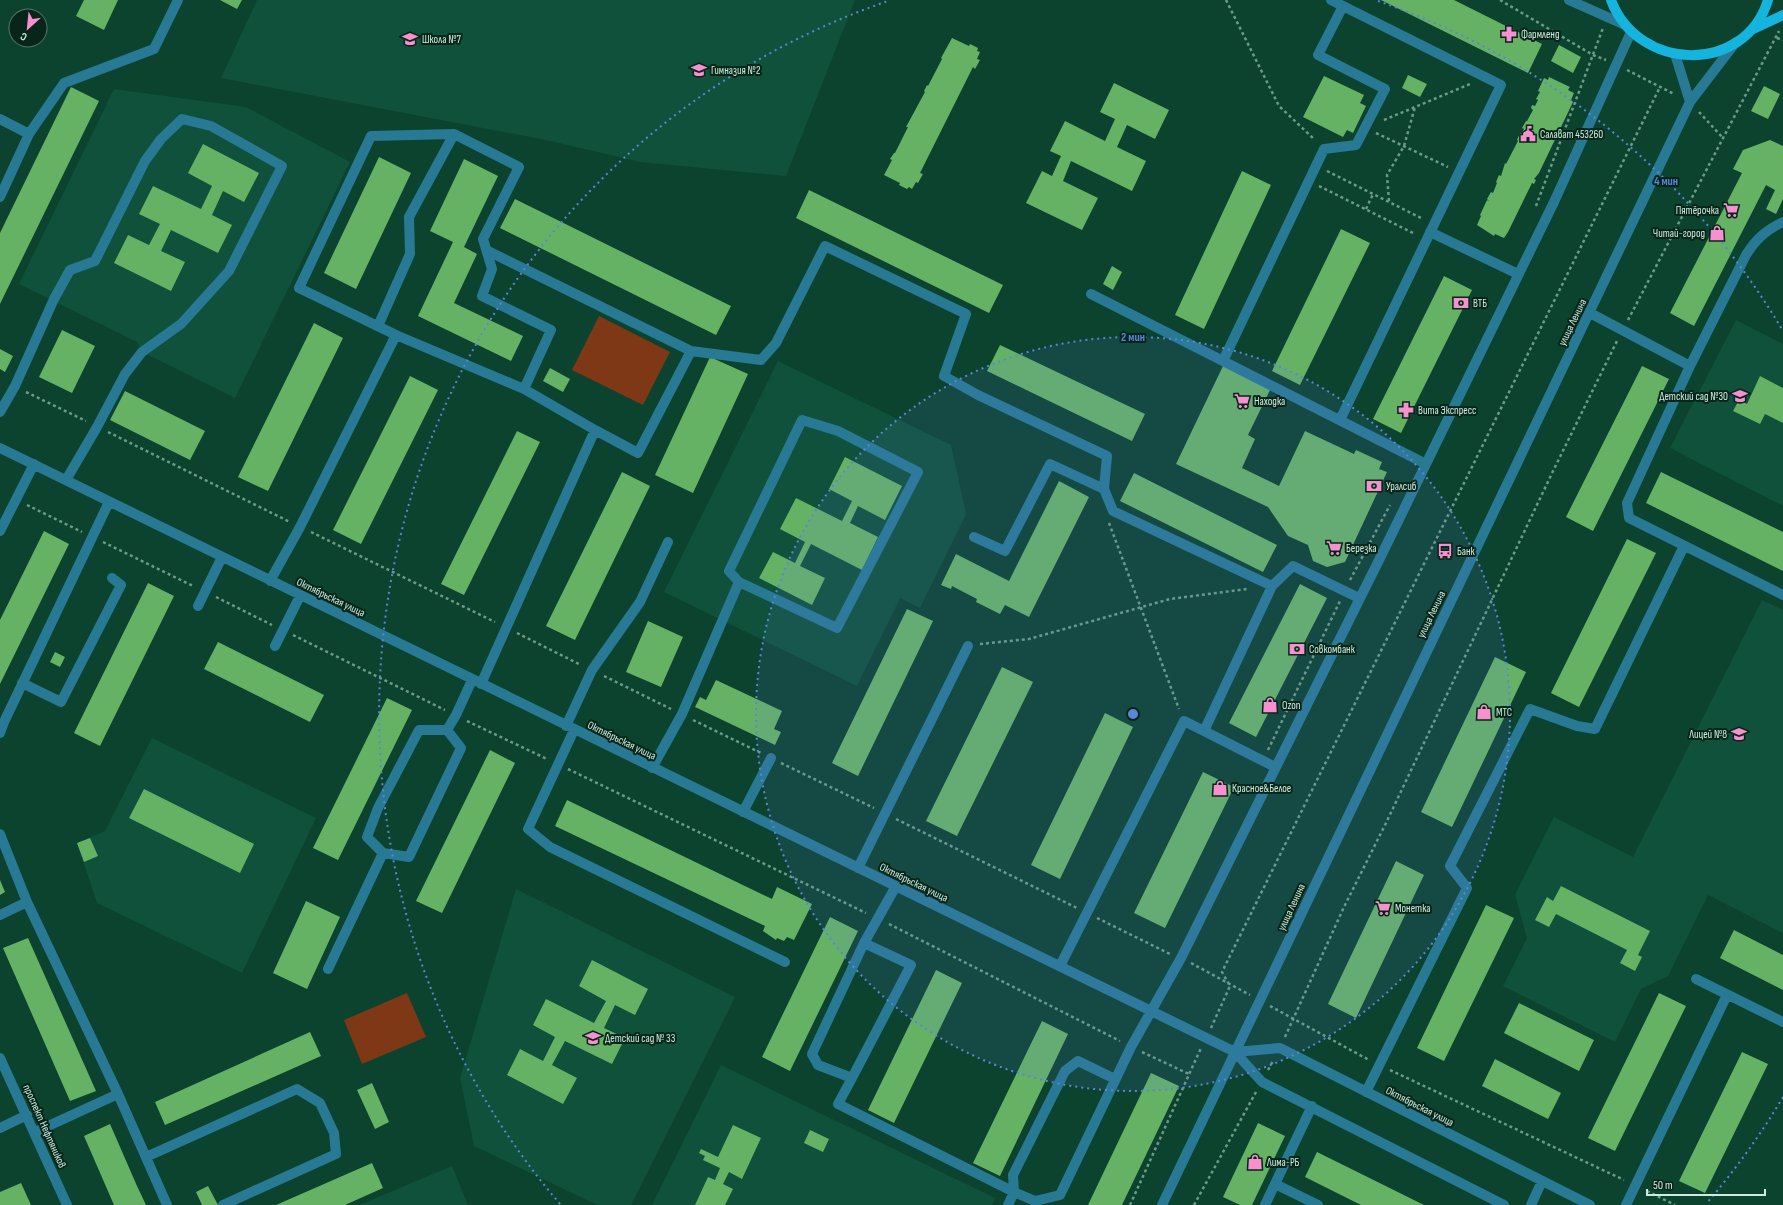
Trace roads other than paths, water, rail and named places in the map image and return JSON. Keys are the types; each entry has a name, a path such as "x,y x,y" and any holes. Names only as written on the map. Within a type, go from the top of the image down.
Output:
{"main road":[{"name":"улица Ленина","path":"1611,0 1628,29 1647,44 1660,50 1675,54 1696,56 1717,52 1736,42 1751,30 1766,9 1768,0"},
{"path":"1751,30 1783,15"}],"street":[{"path":"0,197 29,134 64,83 154,49 178,0"},
{"path":"1331,0 1501,85 1340,420"},
{"path":"864,943 911,965 838,1104 1014,1192 1035,1201 1060,1196 1131,1047 1181,958 1426,464 1554,202 1616,64 1628,29 1607,17 1569,0"},
{"path":"1223,361 1324,148 1356,145 1385,89 1318,55 1343,6"},
{"name":"улица Ленина","path":"1162,1205 1690,102 1736,42"},
{"path":"1675,54 1690,102"},
{"path":"0,119 29,134"},
{"path":"0,412 15,386 54,299 70,270 94,261 145,161 161,139 182,119 210,126 282,166 229,271 182,324 142,352 125,374 97,427 66,480"},
{"path":"378,326 410,254 409,217 454,134"},
{"path":"524,389 551,330 482,296 492,269 488,251 483,239 519,167 454,134 371,136 299,288 396,335 524,389 638,453 691,351"},
{"path":"1783,222 1773,226 1755,241 1746,255 1690,366 1627,503 1629,518 1783,595"},
{"path":"1430,232 1518,274"},
{"path":"488,251 691,351 761,360 776,343 825,246 966,314 944,376 978,395 1106,456 1104,489 1113,511 1272,586"},
{"path":"1091,294 1426,464"},
{"path":"1590,313 1690,366"},
{"path":"270,581 300,527 396,335"},
{"path":"802,420 838,430 918,472 837,628 739,582 729,571 802,420"},
{"path":"481,684 595,430"},
{"name":"Октябрьская улица","path":"0,448 1235,1052 1262,1082 1312,1106 1504,1205"},
{"path":"0,532 15,499 34,464"},
{"path":"974,537 1005,551 1050,464 1104,489"},
{"path":"0,733 22,683 109,502"},
{"path":"668,542 640,602 592,670 558,764 528,829 550,847 785,962"},
{"path":"1366,1092 1467,888 1450,866 1530,709 1577,726 1595,728 1684,546"},
{"path":"198,606 222,557"},
{"path":"1204,731 1272,586 1293,566 1359,598"},
{"path":"22,683 61,702 121,585 112,578"},
{"path":"652,768 682,714 739,582"},
{"path":"275,646 300,596"},
{"path":"858,868 968,646"},
{"path":"447,730 456,715 472,680"},
{"path":"1060,966 1184,721 1276,767"},
{"path":"419,730 447,730 461,748 409,857 383,853 367,837 378,808 419,730"},
{"path":"742,812 771,758"},
{"path":"0,834 27,902 118,1094 167,1205"},
{"path":"328,969 383,853"},
{"path":"852,1078 818,1065 812,1054 864,943 896,886"},
{"path":"0,915 27,902"},
{"path":"1696,979 1783,1022"},
{"path":"1626,1205 1728,995"},
{"name":"Октябрьская улица","path":"1235,1052 1280,1048 1590,1205"},
{"name":"проспект Нефтяников","path":"0,1058 67,1205"},
{"path":"1008,1205 1014,1192 1013,1174 1064,1071 1078,1061 1115,1079"},
{"path":"146,1157 298,1089 320,1102 334,1133 336,1154 223,1205"},
{"path":"35,1132 118,1094"},
{"path":"1265,1205 1312,1106"},
{"path":"0,1128 27,1115"},
{"path":"1531,1205 1542,1181"},
{"path":"1275,1184 1318,1205"}],"place":[{"name":"Фармленд","path":"1509,34"},
{"name":"Школа №7","path":"410,39"},
{"name":"Гимназия №2","path":"699,70"},
{"name":"Салават 453260","path":"1528,134"},
{"name":"Пятёрочка","path":"1731,210"},
{"name":"Читай-город","path":"1717,233"},
{"name":"ВТБ","path":"1461,303"},
{"name":"Детский сад №30","path":"1740,396"},
{"name":"Находка","path":"1242,401"},
{"name":"Вита Экспресс","path":"1406,410"},
{"name":"Уралсиб","path":"1374,486"},
{"name":"Березка","path":"1334,548"},
{"name":"Банк","path":"1445,551"},
{"name":"Совкомбанк","path":"1297,649"},
{"name":"Ozon","path":"1270,705"},
{"name":"МТС","path":"1484,712"},
{"name":"Лицей №8","path":"1739,734"},
{"name":"Красное&Белое","path":"1220,788"},
{"name":"Монетка","path":"1383,908"},
{"name":"Детский сад № 33","path":"593,1038"},
{"name":"Лима-РБ","path":"1255,1162"}]}
